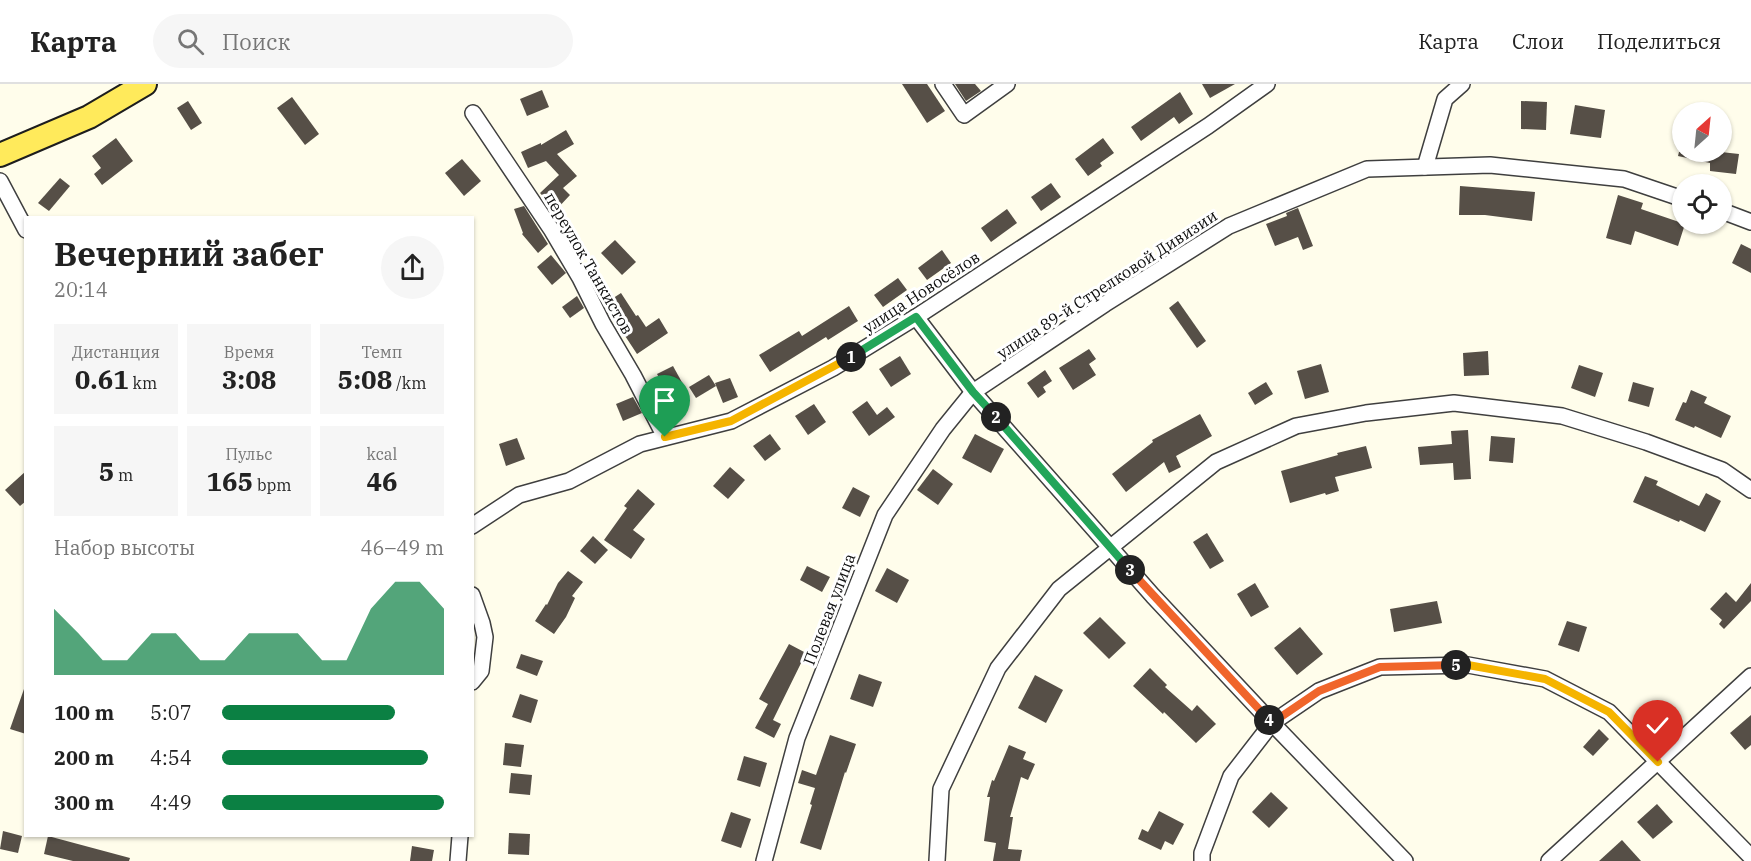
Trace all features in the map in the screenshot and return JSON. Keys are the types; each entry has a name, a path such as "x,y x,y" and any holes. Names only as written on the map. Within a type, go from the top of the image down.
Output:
{"main road":[{"path":"0,140 82,106 117,84"},
{"path":"0,155 89,117 145,84"}],"street":[{"path":"943,84 964,116 1007,84"},
{"name":"улица Новосёлов","path":"474,525 519,495 569,481 640,444 731,421 833,368 916,317 1208,126 1267,84"},
{"path":"1425,167 1445,99 1462,84"},
{"name":"переулок Танкистов","path":"473,113 551,229 665,437"},
{"name":"улица 89-й Стрелковой Дивизии","path":"973,392 1105,304 1229,226 1367,169 1490,165 1624,179 1672,195"},
{"path":"0,181 24,226"},
{"path":"1732,215 1751,222"},
{"path":"916,317 973,392 1153,596 1405,861"},
{"name":"Полевая улица","path":"764,861 797,738 885,515 943,429 973,392"},
{"path":"937,861 941,789 998,668 1059,589 1216,462 1296,426 1365,413 1454,403 1562,416 1646,442 1722,470 1751,490"},
{"path":"474,601 485,638 481,671 474,680"},
{"path":"1202,861 1202,853 1231,776 1272,723 1319,691 1380,667 1468,665 1545,679 1609,712 1751,857"},
{"path":"1550,861 1751,676"},
{"path":"458,861 460,837"}],"building":[{"path":"902,84 927,84 945,111 927,123"},
{"path":"955,84 975,84 981,91 966,101"},
{"path":"1202,84 1235,84 1210,98"},
{"path":"542,90 549,107 527,116 520,99"},
{"path":"1180,92 1193,114 1179,124 1174,117 1141,141 1131,127"},
{"path":"292,97 319,134 305,145 277,108"},
{"path":"188,101 202,123 191,130 177,108"},
{"path":"1521,101 1547,102 1546,130 1521,129"},
{"path":"1575,105 1605,110 1601,138 1570,134"},
{"path":"566,130 574,144 557,154 577,176 563,188 570,195 556,210 540,193 559,175 546,161 528,168 521,152 541,143 541,145"},
{"path":"116,138 133,161 102,185 94,174 101,168 92,156"},
{"path":"1103,138 1114,153 1088,176 1075,159"},
{"path":"1732,153 1739,154 1736,174 1710,171 1710,163 1705,162 1732,162"},
{"path":"462,159 481,181 464,196 445,173"},
{"path":"60,178 70,186 49,211 38,203"},
{"path":"1051,183 1061,197 1041,211 1031,197"},
{"path":"1460,186 1535,192 1532,221 1485,215 1459,215"},
{"path":"1618,195 1643,203 1641,209 1672,220 1672,234 1682,234 1678,246 1635,231 1631,245 1606,238"},
{"path":"524,206 548,244 538,253 522,234 514,209"},
{"path":"1298,208 1313,246 1303,250 1298,237 1275,246 1266,224 1287,216 1286,213"},
{"path":"1007,209 1017,223 991,242 981,228"},
{"path":"615,240 636,262 622,275 601,253"},
{"path":"1741,244 1751,249 1751,273 1732,263"},
{"path":"942,250 951,263 927,280 918,268"},
{"path":"551,255 566,273 552,285 537,267"},
{"path":"898,278 907,290 883,307 874,295"},
{"path":"621,293 646,327 659,318 668,333 637,354 604,304"},
{"path":"577,296 584,308 570,318 562,307"},
{"path":"1178,301 1206,341 1197,348 1169,308"},
{"path":"849,306 858,321 828,340 826,337 770,372 759,355 799,331 802,336"},
{"path":"1089,349 1096,359 1089,364 1096,375 1073,390 1059,368"},
{"path":"1488,351 1489,375 1464,376 1463,353"},
{"path":"900,356 911,374 891,387 879,369"},
{"path":"1321,364 1329,392 1305,399 1297,371"},
{"path":"1579,365 1603,373 1595,397 1571,388"},
{"path":"673,366 684,386 668,394 657,374"},
{"path":"1045,370 1052,381 1043,387 1046,392 1038,398 1027,383"},
{"path":"709,375 716,386 696,398 689,387"},
{"path":"730,378 738,397 723,403 715,383"},
{"path":"1266,382 1273,394 1255,405 1248,393"},
{"path":"1633,382 1654,388 1649,407 1628,401"},
{"path":"1691,390 1707,397 1704,403 1731,416 1721,438 1675,420"},
{"path":"633,397 642,413 623,421 616,404"},
{"path":"867,401 877,415 887,407 895,417 869,436 852,412"},
{"path":"814,404 826,422 808,435 795,416"},
{"path":"1200,414 1212,436 1176,456 1181,467 1169,473 1164,462 1126,492 1112,474 1153,442 1152,440"},
{"path":"1468,430 1471,479 1454,480 1453,463 1420,465 1418,447 1452,444 1451,431"},
{"path":"770,434 781,449 765,461 753,446"},
{"path":"975,434 1004,449 991,473 962,458"},
{"path":"1491,436 1515,438 1513,463 1489,461"},
{"path":"517,438 525,459 506,466 499,444"},
{"path":"1366,446 1372,468 1335,477 1339,491 1290,503 1281,471"},
{"path":"730,467 745,480 728,499 713,486"},
{"path":"933,469 953,484 938,505 917,490"},
{"path":"24,473 24,503 20,506 5,490"},
{"path":"1645,476 1658,481 1656,485 1699,506 1706,493 1721,501 1705,532 1633,502"},
{"path":"853,487 870,496 860,517 842,508"},
{"path":"638,489 655,504 633,530 645,539 631,559 604,540 627,508 624,506"},
{"path":"1207,533 1224,561 1210,569 1193,542"},
{"path":"593,536 608,550 595,564 580,551"},
{"path":"807,566 830,577 822,592 800,580"},
{"path":"887,568 909,580 897,603 875,591"},
{"path":"568,571 583,582 572,596 575,598 566,617 554,634 535,621"},
{"path":"1255,583 1269,607 1251,617 1237,594"},
{"path":"1751,583 1751,601 1724,629 1719,624 1722,620 1710,609 1726,592 1736,602"},
{"path":"1437,601 1442,623 1394,632 1390,609"},
{"path":"1100,617 1126,643 1109,659 1083,633"},
{"path":"1567,621 1587,627 1579,652 1558,645"},
{"path":"1300,627 1323,654 1297,675 1274,648"},
{"path":"789,644 806,653 773,720 781,724 774,738 755,728 768,704 759,699"},
{"path":"521,654 543,661 537,676 516,668"},
{"path":"1150,668 1167,685 1165,687 1192,711 1197,705 1216,724 1196,743 1133,686"},
{"path":"859,674 882,682 873,707 850,699"},
{"path":"1035,675 1063,690 1046,723 1018,708"},
{"path":"24,689 24,733 10,729"},
{"path":"520,694 538,700 531,723 512,717"},
{"path":"1751,715 1751,745 1745,750 1730,733"},
{"path":"1599,729 1609,739 1593,756 1583,747"},
{"path":"830,735 856,744 821,850 800,843 815,788 798,783 802,770 816,775"},
{"path":"505,743 524,745 521,767 503,765"},
{"path":"1009,745 1026,752 1023,759 1035,764 1028,780 1021,777 1010,817 1013,817 1008,849 1022,850 1020,861 993,861 996,843 984,841 990,797 987,797 992,780 994,781"},
{"path":"744,756 767,763 760,787 737,780"},
{"path":"511,773 532,775 530,795 509,793"},
{"path":"1271,792 1288,808 1269,828 1252,812"},
{"path":"1657,804 1673,822 1653,839 1637,822"},
{"path":"1159,811 1184,824 1173,845 1165,841 1161,850 1138,839 1142,829 1148,832"},
{"path":"731,812 751,819 741,848 721,841"},
{"path":"3,831 22,836 18,853 0,849"},
{"path":"509,833 530,834 529,855 508,854"},
{"path":"48,837 52,837 130,858 129,861 73,861 44,854"},
{"path":"1622,840 1641,861 1599,861"},
{"path":"412,846 434,850 432,861 410,861"}],"route":[{"path":"665,437 731,421 833,368 916,317 973,392 1153,596 1272,723 1319,691 1380,667 1468,665 1545,679 1609,712 1658,762"}]}
